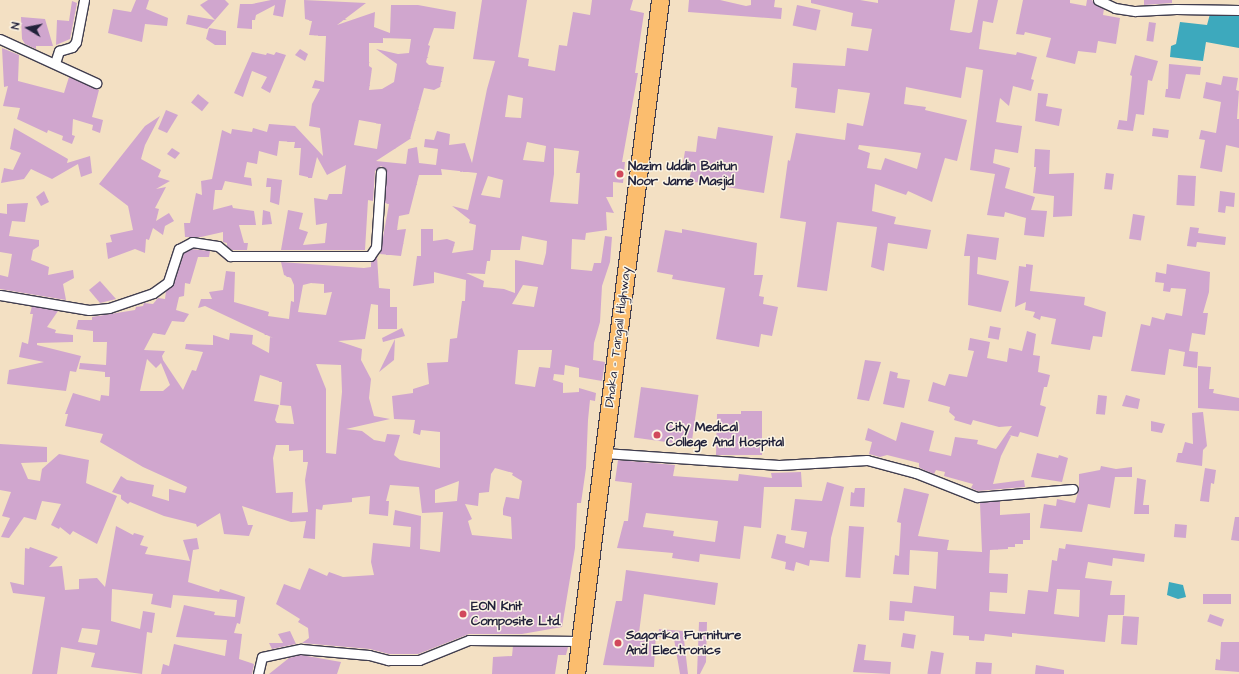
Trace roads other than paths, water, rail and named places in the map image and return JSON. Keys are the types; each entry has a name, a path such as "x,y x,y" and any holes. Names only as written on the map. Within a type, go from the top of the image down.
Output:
{"highway":[{"name":"Dhaka - Tangail Highway","path":"576,674 660,0"}],"street":[{"path":"55,63 59,51 72,47 76,42 84,0"},
{"path":"1098,0 1115,8 1135,11 1176,8 1239,10"},
{"path":"0,39 96,83"},
{"path":"0,295 89,310 109,308 153,293 168,282 179,248 192,242 218,246 230,256 370,256 376,247 381,172"},
{"path":"604,453 778,465 867,460 916,473 977,497 1073,489"},
{"path":"258,674 262,657 301,649 369,655 388,660 420,660 469,640 580,640"}],"water":[{"path":"1210,14 1239,15 1239,48 1206,42 1203,61 1170,57 1171,46 1176,44 1180,22 1207,25"},
{"path":"1169,582 1183,585 1186,597 1178,599 1167,595"}],"place":[{"name":"Nazim Uddin Baitun Noor Jame Masjid","path":"620,174"},
{"name":"City Medical College And Hospital","path":"657,435"},
{"name":"EON Knit Composite Ltd.","path":"463,614"},
{"name":"Sagorika Furniture And Electronics","path":"618,643"}]}
